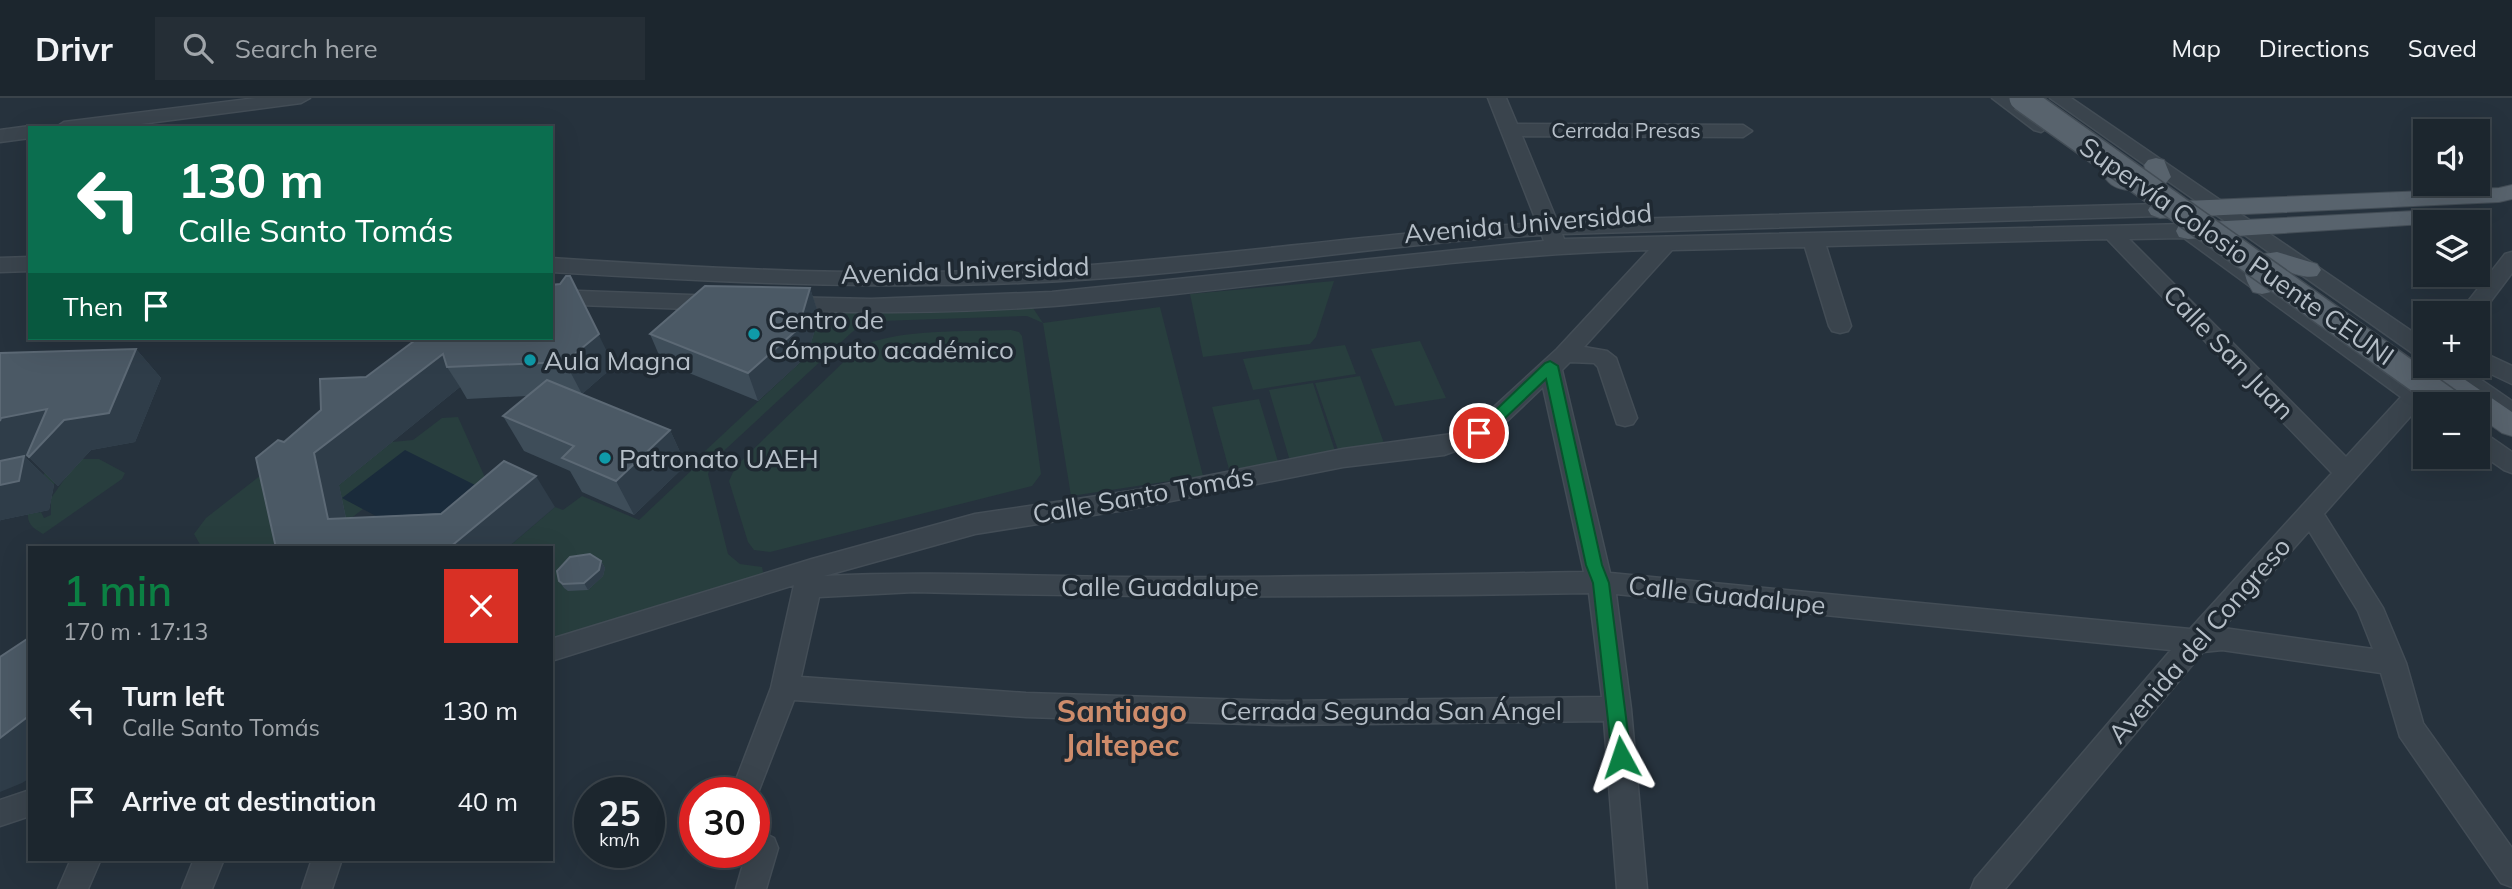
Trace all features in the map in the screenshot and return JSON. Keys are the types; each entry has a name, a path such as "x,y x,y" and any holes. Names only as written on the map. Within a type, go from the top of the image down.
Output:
{"main road":[{"name":"Supervía Colosio Puente CEUNI","path":"2022,98 2435,392"},
{"name":"Supervía Colosio Puente CEUNI","path":"2042,98 2413,357"},
{"path":"2112,176 2135,184 2147,184 2159,177 2156,165"},
{"name":"Avenida Universidad","path":"2159,210 2499,195 2512,192"},
{"name":"Avenida Universidad","path":"2188,231 2512,213"},
{"path":"2262,286 2256,267 2259,262 2277,260 2308,270"},
{"name":"Supervía Colosio Puente CEUNI","path":"2443,378 2512,426"},
{"path":"2490,431 2512,447"}],"street":[{"path":"80,126 301,98"},
{"path":"1497,98 1553,237"},
{"path":"2001,98 2413,394"},
{"path":"2059,98 2413,343"},
{"name":"Cerrada Presas","path":"1508,130 1743,131"},
{"path":"0,136 28,132"},
{"name":"Avenida Universidad","path":"553,265 710,275 914,279 1046,275 1803,218 2159,210"},
{"name":"Avenida Universidad","path":"761,304 872,306 1052,299 1553,237 1668,242 2188,231"},
{"name":"Calle San Juan","path":"2112,233 2345,471"},
{"path":"1813,239 1840,326"},
{"name":"Calle Santo Tomás","path":"553,649 809,578 975,524 1131,500 1343,458 1444,446 1466,440 1479,433 1558,360 1668,242"},
{"path":"2479,301 2512,259"},
{"path":"0,265 28,264"},
{"path":"553,296 733,303"},
{"path":"1625,418 1608,363 1599,356 1558,360 1594,565 1601,583 1617,709 1632,889"},
{"path":"2490,364 2512,376"},
{"path":"2462,378 2512,412"},
{"name":"Avenida del Congreso","path":"1986,889 2196,641 2311,513 2345,471 2413,408"},
{"path":"2490,448 2512,464"},
{"path":"2311,513 2370,608 2392,663 2410,728 2512,873"},
{"path":"751,777 785,688 809,578"},
{"name":"Calle Guadalupe","path":"809,578 1259,587 1601,583 2196,641 2222,639 2392,663"},
{"name":"Cerrada Segunda San Ángel","path":"785,688 1026,705 1282,713 1617,709"},
{"path":"0,813 28,804"},
{"path":"73,889 85,861"},
{"path":"197,889 208,861"},
{"path":"317,889 326,861"},
{"path":"751,889 757,868"}],"green space":[{"path":"1334,281 1316,337 1310,344 1203,357 1190,294"},
{"path":"1160,307 1203,476 1071,496 1043,323"},
{"path":"1033,308 1043,323 1027,316 880,321 861,325 714,460 708,474 728,554 740,564 762,567 764,577 553,639 553,546 509,546 555,507 563,510 582,496 639,520 693,469 689,466 807,356 819,313"},
{"path":"1011,330 1022,336 1041,474 1032,486 770,552 754,550 748,542 729,481 736,466 858,348 892,337 912,334"},
{"path":"1420,341 1446,398 1395,406 1371,349"},
{"path":"1345,345 1356,374 1253,390 1243,359"},
{"path":"1360,376 1385,446 1339,453 1315,383"},
{"path":"1313,383 1336,454 1290,461 1269,390"},
{"path":"1259,399 1279,465 1230,473 1212,407"},
{"path":"343,411 297,546 201,546 194,534 206,518"},
{"path":"458,417 500,511 418,537 343,498 363,509 346,522 339,485 392,442 413,440 442,418"},
{"path":"81,459 99,459 125,473 122,479 43,534 30,524 28,514 41,512 44,518 51,515 51,498 66,477 53,485 37,489 45,472"}],"water":[{"path":"405,450 487,491 425,542 342,498"}],"building":[{"path":"566,276 570,276 599,334 565,362 447,367 443,354 314,453 328,519 441,514 504,461 536,476 451,546 276,546 256,458 278,440 284,442 321,410 320,379 366,377 415,340 553,340 553,285 560,284"},
{"path":"705,286 810,288 798,329 748,373 650,334"},
{"path":"136,349 109,413 64,420 29,457 27,455 47,409 1,418 0,421 0,353"},
{"path":"547,380 670,430 616,481 562,458 574,446 503,416"},
{"path":"24,456 19,481 0,485 0,461"},
{"path":"590,554 601,561 599,570 584,583 563,584 559,581 557,571 570,557"},
{"path":"28,638 28,717 0,738 0,657"}],"place":[{"name":"Centro de Cómputo académico","path":"754,334"},
{"name":"Aula Magna","path":"530,360"},
{"name":"Patronato UAEH","path":"605,458"}],"district":[{"name":"Santiago Jaltepec","path":"1122,728"}],"route":[{"path":"1479,433 1550,366 1594,565 1601,583 1621,757"}]}
